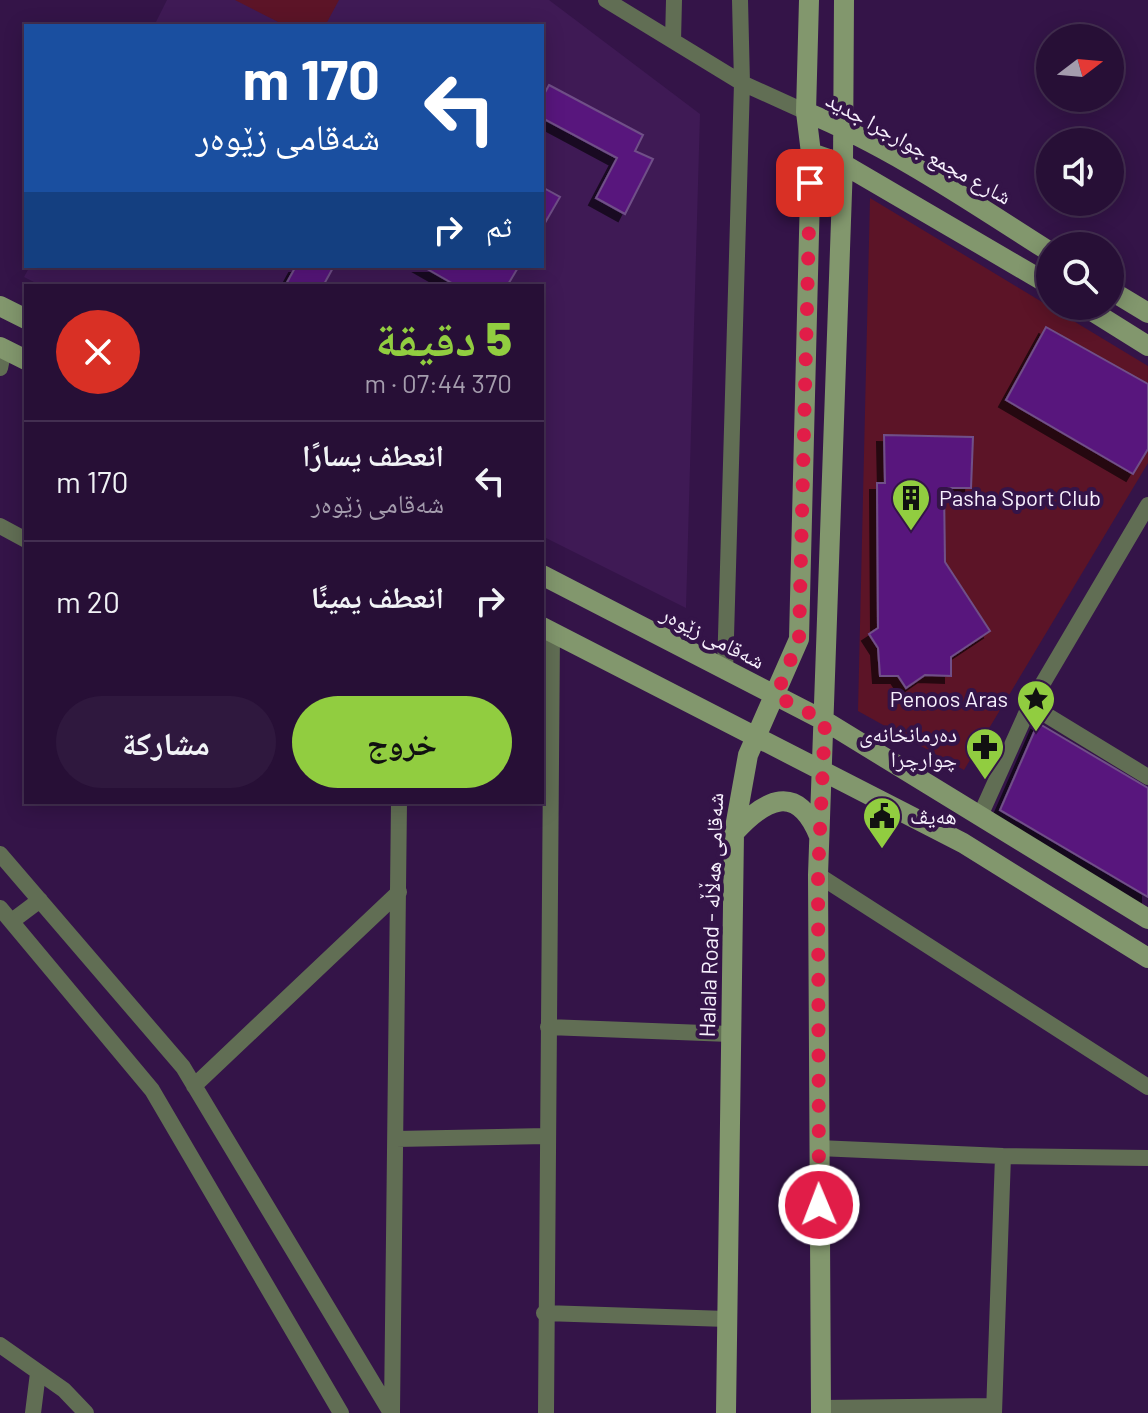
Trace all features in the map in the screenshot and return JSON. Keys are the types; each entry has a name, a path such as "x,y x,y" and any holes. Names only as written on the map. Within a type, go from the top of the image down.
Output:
{"street":[{"path":"606,0 742,83 806,112"},
{"path":"673,41 674,0"},
{"path":"725,671 742,83 740,0"},
{"name":"Halala Road - شەقامی هەڵاڵە","path":"726,1413 734,833 742,775 755,734 776,696 799,639 811,153 806,112 809,0"},
{"path":"844,0 843,164 818,875 821,1411 994,1410 1003,1156"},
{"name":"شارع مجمع جوارجرا جديد","path":"806,112 842,127 950,188 1036,243"},
{"path":"811,153 843,164 1036,277"},
{"path":"1124,298 1148,313"},
{"path":"0,306 24,318"},
{"path":"1106,320 1148,346"},
{"path":"1,355 24,360"},
{"path":"980,816 1030,705 1148,505"},
{"path":"0,526 24,539"},
{"name":"شەقامی زێوەر","path":"544,576 825,721 1148,919"},
{"path":"546,1413 547,630 963,843 1148,958"},
{"path":"1030,705 1148,777"},
{"path":"734,833 756,809 775,801 795,805 811,817 819,836"},
{"path":"392,1413 399,804"},
{"path":"0,854 183,1067 392,1413"},
{"path":"818,875 1148,1087"},
{"path":"194,1086 399,892"},
{"path":"12,921 40,900"},
{"path":"0,908 152,1090 341,1413"},
{"path":"548,1027 730,1034"},
{"path":"396,1139 547,1136"},
{"path":"818,1148 1148,1158"},
{"path":"544,1313 727,1319"},
{"path":"0,1345 64,1390 86,1413"},
{"path":"33,1413 38,1373"}],"shaded area":[{"path":"167,0 549,0 700,114 686,608 544,537 544,284 38,284 24,277 29,268 544,268 544,24 155,24"},
{"path":"235,0 339,0 326,24 282,24"},
{"path":"870,198 1036,298 1036,320 1072,320 1148,366 1148,463 964,770 858,711"}],"building":[{"path":"549,85 643,135 635,151 653,159 625,214 596,198 617,158 544,119 544,94"},
{"path":"544,188 560,197 544,225"},
{"path":"295,268 333,268 324,284 286,284"},
{"path":"426,268 518,268 508,284 454,284"},
{"path":"1046,327 1148,384 1148,449 1133,474 1006,400"},
{"name":"Pasha Sport Club","path":"884,435 973,437 971,488 944,488 945,562 990,631 951,657 951,676 925,675 906,688 898,676 880,676 878,648 869,634 878,628 877,483 885,483"},
{"path":"1038,723 1148,788 1148,897 1000,810"}],"place":[{"name":"Pasha Sport Club","path":"911,532"},
{"name":"Penoos Aras","path":"1036,733"},
{"name":"دەرمانخانەی چوارچرا","path":"985,781"},
{"name":"ھەیڤ","path":"882,850"}],"route":[{"path":"810,183 799,639 776,696 825,721 818,875 819,1205"}]}
